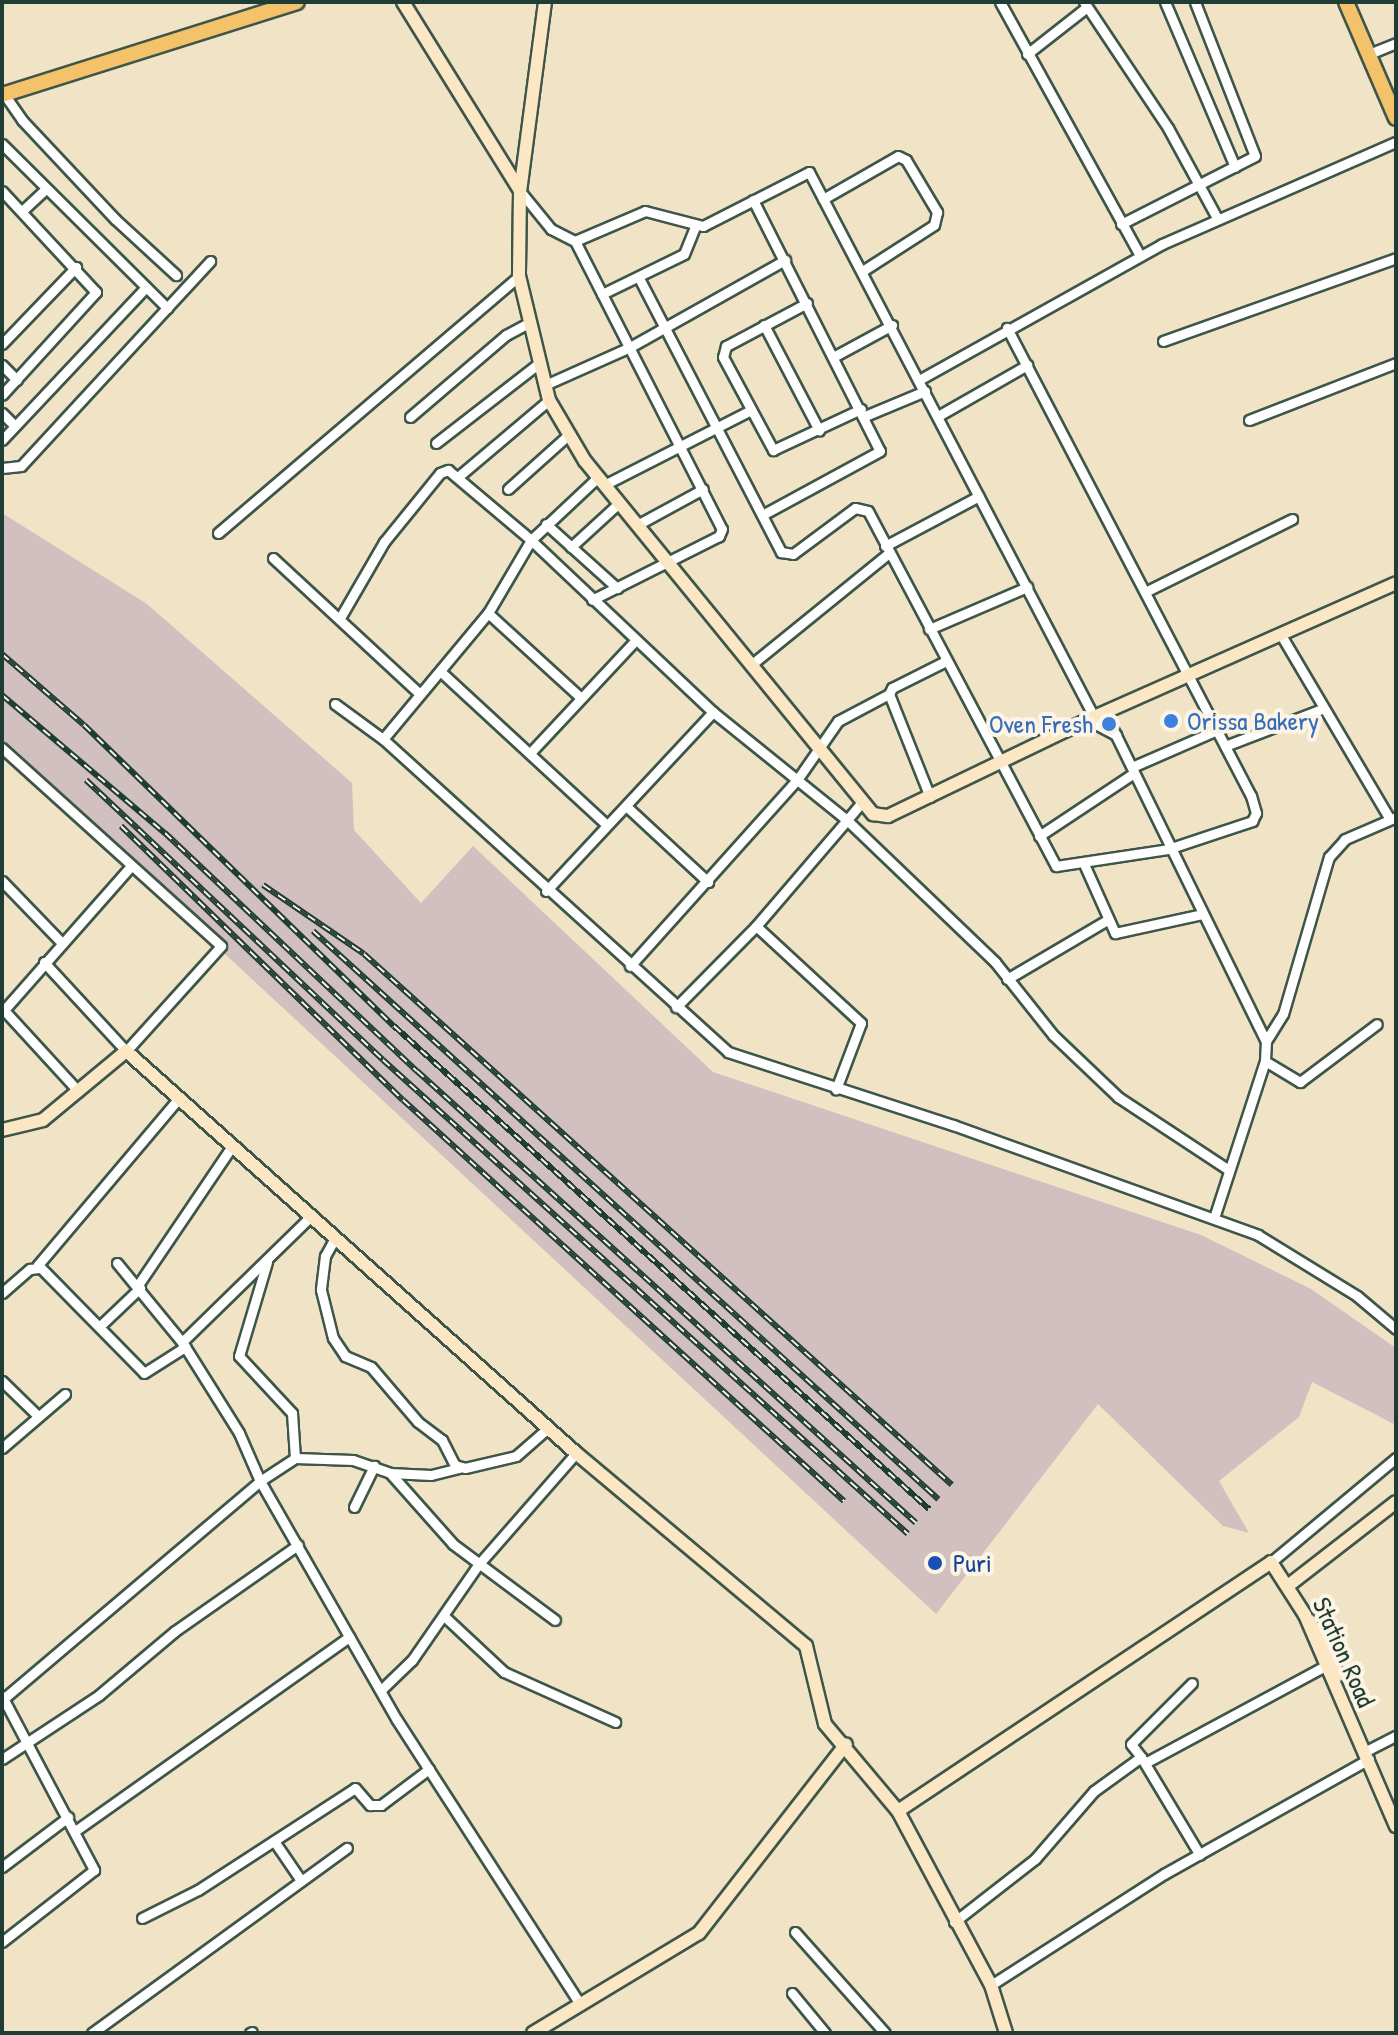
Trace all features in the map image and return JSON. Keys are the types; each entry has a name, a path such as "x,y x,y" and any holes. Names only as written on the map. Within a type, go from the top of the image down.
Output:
{"highway":[{"path":"3,95 297,2"},
{"path":"1346,2 1396,118"}],"main road":[{"path":"403,2 520,191"},
{"path":"545,2 520,191 519,276 549,400 567,436 601,481 862,802 882,817 1335,608 1396,583"},
{"path":"2,1130 43,1120 126,1051 576,1453 806,1646 821,1714 898,1811 954,1922 991,1985 1006,2033"},
{"path":"1289,1585 1396,1502"},
{"path":"898,1811 1271,1562"},
{"name":"Station Road","path":"1271,1562 1289,1585 1305,1615 1325,1666 1369,1753 1396,1826"},
{"path":"1305,1615 1319,1632 1369,1753 1396,1803"},
{"path":"533,2033 699,1933 846,1744"}],"street":[{"path":"1000,2 1027,54 1078,137 1140,256"},
{"path":"1121,224 1253,159 1255,148 1195,2"},
{"path":"1168,3 1235,167"},
{"path":"1027,54 1085,4 1125,58 1201,184 1217,218"},
{"path":"1369,54 1396,43"},
{"path":"3,95 22,120 115,219 176,275"},
{"path":"919,380 1140,256 1217,218 1396,142"},
{"path":"2,144 167,308"},
{"path":"823,199 898,156 906,160 937,212 934,225 864,270"},
{"path":"575,241 645,211 695,227 720,221 753,200 809,172 864,270 1096,717 1116,735 1168,849 1266,1041"},
{"path":"22,211 46,189"},
{"path":"2,191 95,287 94,296 2,395"},
{"path":"520,191 551,229 575,241 681,444 722,533 592,600"},
{"path":"753,200 863,412 879,454 762,515"},
{"path":"602,294 684,254 695,227"},
{"path":"1163,341 1396,258"},
{"path":"545,385 630,347 785,260"},
{"path":"2,468 21,466 210,261"},
{"path":"2,344 76,267"},
{"path":"218,533 519,276"},
{"path":"639,278 784,555 861,507 1056,866 1168,849 1255,818 1251,796 1147,591 1007,328"},
{"path":"2,440 146,287"},
{"path":"807,303 722,349 773,450 863,412 925,391"},
{"path":"410,417 506,335 529,323"},
{"path":"764,325 819,430"},
{"path":"835,356 892,325"},
{"path":"436,443 539,363"},
{"path":"1249,420 1396,363"},
{"path":"2,365 17,380"},
{"path":"938,416 1027,365"},
{"path":"459,476 549,400"},
{"path":"383,739 488,613 531,540 546,524 601,481 751,410"},
{"path":"2,413 15,426"},
{"path":"508,489 567,436"},
{"path":"340,618 384,542 440,473 448,470 459,476 531,540 634,642 713,712 847,820 1007,979 1053,1035 1118,1097 1227,1169"},
{"path":"637,525 703,489"},
{"path":"752,664 887,550 979,496"},
{"path":"571,547 619,503"},
{"path":"1147,591 1292,519"},
{"path":"546,524 617,588"},
{"path":"273,558 420,694"},
{"path":"929,629 1027,587"},
{"path":"488,613 581,698"},
{"path":"1214,1218 1227,1169 1265,1061 1266,1041 1283,1014 1329,857 1345,839 1393,818 1322,709 1281,635"},
{"path":"531,752 634,642"},
{"path":"630,966 797,780 838,721 889,694 892,688 946,661"},
{"path":"440,671 607,825"},
{"path":"889,694 930,797"},
{"path":"335,704 383,739 546,891 728,1052 1214,1218 1297,1258 1396,1329"},
{"path":"1225,746 1322,709"},
{"path":"546,891 713,712"},
{"path":"1096,717 1116,735"},
{"path":"1039,836 1133,770 1217,730"},
{"path":"2,748 130,867 221,946 126,1051 44,962"},
{"path":"676,1007 756,926 862,802"},
{"path":"626,806 708,882"},
{"path":"1084,864 1107,920 1120,933 1202,914"},
{"path":"78,1091 3,1009 130,867"},
{"path":"2,881 62,943"},
{"path":"1007,979 1107,920"},
{"path":"756,926 861,1023 836,1089"},
{"path":"1265,1061 1300,1082 1377,1024"},
{"path":"39,1268 63,1232 179,1098"},
{"path":"101,1325 139,1286 232,1146"},
{"path":"2,1293 30,1269 39,1268 101,1325 144,1373 183,1344 311,1216"},
{"path":"335,1238 325,1256 321,1290 333,1338 350,1361 371,1367 418,1422 442,1440 460,1468"},
{"path":"267,1262 239,1356 292,1413 295,1458"},
{"path":"117,1263 139,1286 183,1344 239,1433 260,1481 349,1637 429,1769 581,2005"},
{"path":"2,1381 38,1416"},
{"path":"2,1448 65,1394"},
{"path":"2,1942 92,1875 94,1863 2,1698 260,1481 295,1458 328,1457 374,1466 390,1473 431,1475 516,1456 548,1428"},
{"path":"382,1689 444,1616 478,1565 576,1453"},
{"path":"1271,1562 1396,1458"},
{"path":"354,1507 374,1466"},
{"path":"390,1473 442,1533 478,1565 555,1620"},
{"path":"2,1759 26,1740 99,1695 175,1631 298,1545"},
{"path":"444,1616 504,1672 615,1722"},
{"path":"75,1831 349,1637"},
{"path":"954,1922 1035,1859 1094,1791 1143,1760 1325,1666"},
{"path":"1192,1683 1131,1744 1200,1855"},
{"path":"991,1985 1396,1736"},
{"path":"142,1918 274,1841 355,1788 370,1805 381,1805 429,1769"},
{"path":"2,1867 68,1817"},
{"path":"274,1841 300,1879"},
{"path":"92,2033 263,1912 300,1879 347,1848"},
{"path":"795,1932 881,2032"},
{"path":"792,1993 825,2033"}],"shaded area":[{"path":"2,513 147,604 352,783 354,830 421,903 473,846 713,1072 1201,1235 1311,1289 1396,1348 1396,1425 1312,1382 1299,1417 1219,1481 1249,1533 1223,1526 1098,1404 936,1614 2,747"}],"railway":[{"path":"2,654 84,725 394,1026 929,1509"},
{"path":"2,695 165,833 417,1071 916,1523"},
{"path":"86,780 383,1060 908,1534"},
{"path":"121,826 403,1100 844,1501"},
{"path":"263,885 364,954 952,1485"},
{"path":"313,931 938,1499"}],"place":[{"name":"Orissa Bakery","path":"1171,721"},
{"name":"Oven Fresh","path":"1109,724"},
{"name":"Puri","path":"935,1563"}]}
